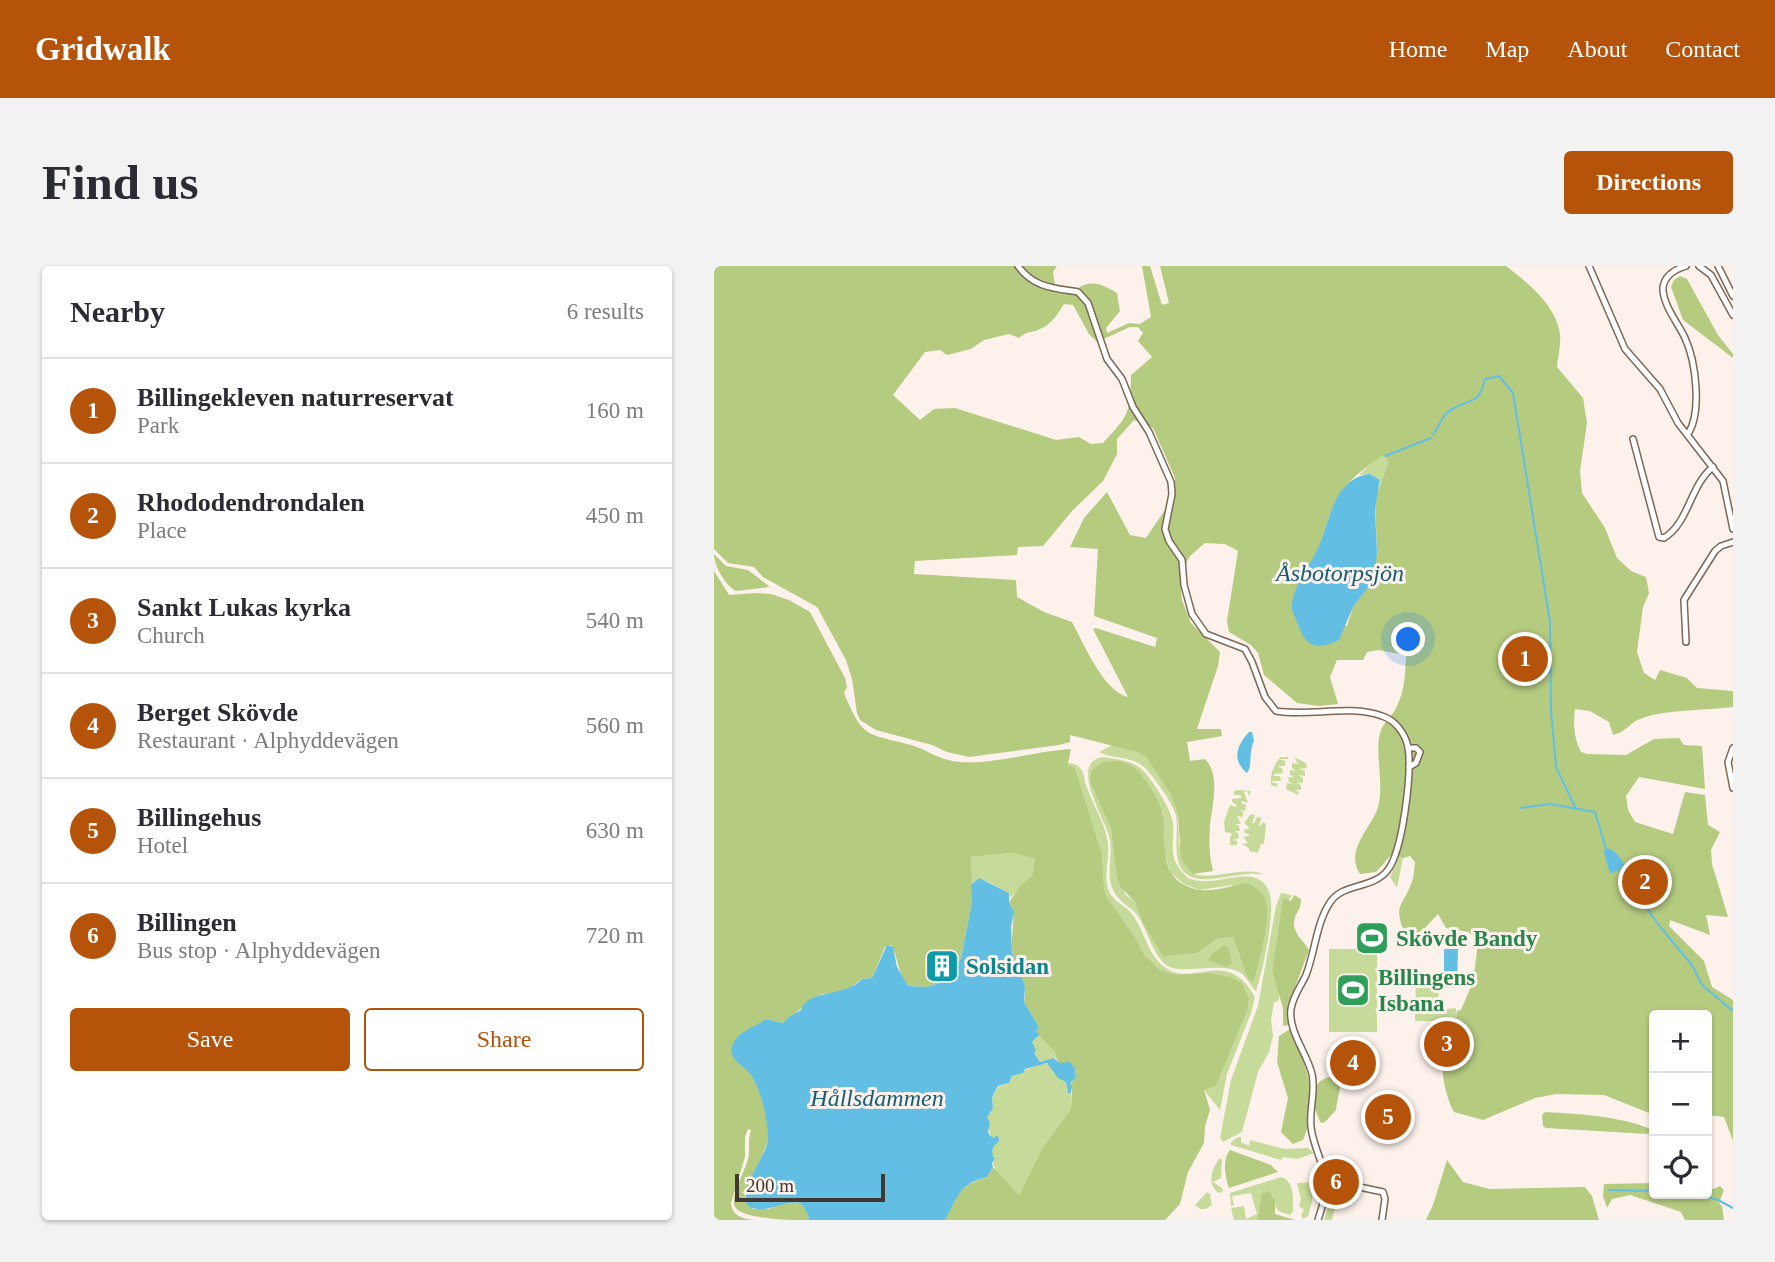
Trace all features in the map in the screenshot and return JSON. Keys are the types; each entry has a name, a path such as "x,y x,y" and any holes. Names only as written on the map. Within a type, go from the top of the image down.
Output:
{"street":[{"path":"1018,266 1034,282 1078,292 1088,303 1107,359 1122,379 1170,480 1172,494 1165,522 1166,536 1182,560 1186,596 1199,626 1206,634 1245,649 1265,697 1276,711 1304,714 1349,711 1382,716 1401,730 1408,748 1409,767 1395,862 1385,874 1370,883 1340,892 1330,901 1312,959 1291,1009 1292,1021 1313,1078 1311,1129 1326,1183 1318,1220"},
{"path":"1589,266 1625,349 1660,390 1678,423 1723,481 1733,529"},
{"path":"1686,266 1669,275 1663,288 1667,303 1691,354 1697,409 1688,434"},
{"path":"1699,266 1711,275 1733,315"},
{"path":"1718,266 1733,296"},
{"path":"1633,439 1659,537 1664,538 1674,529 1701,479 1713,467"},
{"path":"1686,642 1684,608 1688,592 1715,551 1733,542"},
{"path":"1408,748 1416,748 1420,752 1416,763 1409,767"},
{"path":"1733,748 1728,762 1733,788"},
{"path":"1326,1183 1336,1182 1383,1192 1385,1199 1382,1220"}],"green space":[{"path":"714,266 1057,266 1053,272 1055,284 1078,288 1098,284 1117,293 1120,311 1106,328 1107,333 1129,323 1140,324 1151,317 1142,266 1150,266 1162,305 1169,303 1160,266 1506,266 1532,287 1553,314 1560,334 1557,367 1583,398 1587,423 1580,471 1582,493 1605,528 1617,558 1631,571 1646,577 1649,593 1643,607 1637,652 1644,673 1655,680 1660,670 1687,678 1697,688 1733,691 1733,707 1649,716 1613,735 1609,722 1590,711 1575,709 1574,720 1579,747 1581,752 1587,754 1626,755 1654,739 1679,738 1684,745 1702,746 1705,789 1639,777 1626,796 1628,810 1635,822 1673,834 1685,792 1705,795 1708,825 1720,832 1711,850 1712,864 1728,917 1706,915 1710,935 1670,920 1669,926 1704,961 1712,987 1733,1000 1733,1141 1724,1117 1712,1116 1712,1010 1649,1010 1649,1113 1604,1095 1556,1094 1535,1098 1483,1120 1454,1112 1446,1093 1443,1067 1446,1056 1457,1051 1457,1011 1461,1010 1473,982 1476,938 1468,932 1446,928 1438,914 1423,930 1412,935 1404,931 1399,911 1412,882 1415,862 1410,856 1403,858 1391,855 1376,872 1360,874 1355,857 1360,841 1377,810 1380,790 1379,739 1382,727 1395,711 1401,696 1406,655 1378,650 1367,652 1363,660 1337,660 1330,677 1338,704 1319,706 1297,703 1264,675 1258,653 1251,645 1229,632 1227,621 1238,551 1225,544 1205,543 1190,556 1180,576 1182,600 1191,623 1220,652 1197,729 1221,729 1222,736 1187,742 1190,761 1205,759 1213,773 1214,782 1209,837 1213,871 1193,874 1181,859 1178,814 1170,793 1147,758 1137,752 1070,735 1070,742 1059,745 969,757 876,730 860,720 846,660 817,607 763,577 754,567 728,563 714,549","holes":["1064,304 1073,305 1089,334 1097,342 1130,327 1138,327 1143,333 1138,341 1152,357 1131,375 1129,406 1123,419 1103,443 1091,444 1079,437 1056,440 955,408 934,409 920,420 893,395 925,352 940,350 947,355 971,349 984,340 1009,334 1019,338 1048,325","1134,420 1153,428 1175,478 1175,495 1146,538 1130,535 1107,492 1084,518 1070,547 1098,549 1094,616 1157,638 1155,647 1093,629 1128,697 1110,686 1102,676 1072,622 1044,612 1017,597 1016,580 914,574 915,561 1017,555 1018,547 1043,546 1072,511 1103,481 1117,454 1117,439","1385,455 1388,463 1375,500 1377,552 1367,589 1353,607 1347,626 1294,613 1297,588 1318,549 1331,510 1343,489 1368,465"]},
{"path":"1680,276 1687,279 1733,358 1683,320 1671,287 1674,280"},
{"path":"1385,455 1388,463 1380,486 1380,480 1370,474 1359,475 1374,460"},
{"path":"714,554 726,566 748,570 770,587 736,591 721,575"},
{"path":"714,571 729,595 771,594 810,612 845,678 847,687 844,693 856,719 868,732 952,761 979,762 1071,749 1068,764 1075,768 1102,854 1107,897 1144,954 1160,970 1175,975 1209,973 1231,977 1242,983 1249,998 1248,1009 1216,1086 1204,1090 1210,1110 1204,1143 1188,1172 1180,1204 1165,1220 945,1220 960,1192 977,1180 987,1177 993,1167 1019,1195 1041,1150 1071,1109 1070,1085 1076,1077 1075,1069 1058,1063 1054,1051 1036,1032 1039,1027 1024,1002 1025,989 1013,956 1013,912 1009,902 1021,885 1032,876 1035,858 1013,853 971,857 972,902 961,958 949,980 927,987 908,986 891,945 885,947 872,978 862,979 844,992 822,994 814,998 783,1023 765,1019 737,1039 731,1050 751,1075 760,1092 769,1138 745,1197 753,1209 769,1209 785,1202 801,1203 809,1220 766,1218 737,1209 734,1199 748,1158 751,1130 748,1129 745,1137 745,1157 731,1203 733,1211 739,1216 755,1220 714,1220"},
{"path":"1112,745 1137,752 1147,758 1157,771 1178,814 1179,844 1193,874 1246,871 1264,874 1206,879 1189,876 1182,870 1179,862 1176,816 1167,798 1139,763 1099,752"},
{"path":"1103,757 1126,761 1139,767 1149,777 1172,817 1174,858 1188,878 1212,881 1252,877 1266,886 1271,904 1270,929 1256,991 1244,976 1231,969 1173,968 1161,960 1137,915 1119,899 1111,886 1110,840 1089,780 1088,769 1093,761","holes":["1102,762 1143,777 1163,813 1162,838 1171,873 1184,884 1200,890 1232,885 1266,903 1263,942 1253,982 1247,977 1233,937 1217,939 1197,953 1142,921 1135,902 1126,895 1116,873 1111,829 1090,782 1092,771"]},
{"path":"1281,757 1288,759 1280,759 1285,761 1285,766 1277,766 1282,768 1283,773 1274,774 1280,776 1281,781 1272,781 1277,783 1277,787 1271,785 1271,777 1274,766"},
{"path":"1294,757 1306,763 1307,768 1299,769 1305,771 1305,776 1298,775 1303,778 1303,783 1297,782 1301,786 1301,790 1294,790 1299,792 1298,795 1286,789 1287,783 1293,784 1289,782 1288,777 1294,778 1290,775 1290,770 1296,771 1292,768 1292,763 1298,764"},
{"path":"1116,761 1136,769 1155,796 1163,816 1167,861 1176,879 1186,886 1200,890 1248,883 1264,896 1267,912 1265,932 1253,983 1247,977 1233,937 1217,939 1197,953 1163,956 1142,921 1135,902 1120,886 1111,829 1090,782 1091,771 1102,762"},
{"path":"1071,763 1082,770 1104,829 1108,843 1106,877 1109,890 1132,914 1154,956 1166,968 1176,973 1222,971 1233,974 1244,982 1255,997 1227,1074 1220,1110 1204,1090 1216,1086 1248,1009 1249,998 1242,983 1175,976 1160,970 1144,954 1107,897 1102,854 1075,768 1068,764"},
{"path":"1238,790 1251,791 1249,796 1247,791 1244,792 1248,803 1241,803 1246,805 1245,811 1239,810 1243,812 1243,817 1237,816 1241,824 1235,824 1240,831 1234,831 1239,838 1233,840 1237,841 1237,845 1230,845 1232,835 1225,832 1224,822 1230,805 1237,805 1232,799 1241,798 1241,795 1234,795 1234,791"},
{"path":"1255,814 1252,823 1257,817 1262,818 1259,825 1263,822 1266,824 1264,844 1261,844 1258,853 1244,850 1249,851 1249,848 1242,844 1248,843 1243,837 1249,836 1244,830 1250,828 1244,823 1250,815"},
{"path":"1013,853 1035,857 1032,876 1010,898 1009,893 986,881 971,885 971,857"},
{"path":"1398,857 1403,858 1397,888 1390,877"},
{"path":"1281,893 1292,895 1289,900 1283,899 1272,970 1279,988 1279,1000 1274,1003 1271,1020 1273,1036 1269,1052 1258,1072 1242,1132 1223,1142 1220,1138 1231,1080 1258,1006 1276,906"},
{"path":"1294,895 1301,899 1294,921 1295,930 1309,950 1288,1006 1289,1025 1283,1026 1283,1008 1272,970 1283,898 1291,901"},
{"path":"1223,946 1228,947 1232,963 1226,967 1208,960"},
{"name":"Billingens Isbana","path":"1329,949 1377,949 1377,1032 1329,1032"},
{"path":"1416,974 1438,974 1439,1002 1446,1009 1456,1008 1457,1021 1415,1021"},
{"path":"1290,1029 1302,1056 1311,1098 1311,1112 1303,1140 1293,1144 1281,1132 1288,1098 1277,1062 1279,1036"},
{"path":"1040,1034 1054,1051 1056,1058 1040,1062 1034,1053 1032,1042"},
{"path":"1040,1064 1050,1064 1053,1072 1066,1082 1068,1093 1071,1093 1071,1109 1041,1150 1019,1195 1002,1178 992,1161 992,1144 998,1141 990,1136 987,1118 993,1108 992,1097 998,1087 1009,1083 1013,1075"},
{"path":"1339,1074 1336,1110 1321,1123 1315,1107 1315,1089 1322,1080"},
{"path":"1545,1112 1614,1119 1649,1128 1649,1134 1546,1128 1543,1126 1542,1115"},
{"path":"1238,1137 1249,1146 1250,1140 1285,1149 1308,1148 1314,1153 1297,1159 1283,1157 1281,1160 1231,1145"},
{"path":"1230,1150 1271,1165 1278,1172 1229,1188 1225,1164"},
{"path":"1220,1158 1221,1178 1213,1182 1222,1188 1223,1191 1219,1193 1211,1181"},
{"path":"1447,1160 1463,1182 1489,1189 1585,1187 1592,1196 1599,1220 1426,1220"},
{"path":"1281,1177 1289,1182 1292,1191 1293,1211 1290,1215 1276,1208 1272,1194 1259,1209 1257,1220 1234,1220 1231,1208 1244,1206 1246,1219 1257,1214 1251,1193 1232,1196 1234,1205 1231,1206 1230,1193"},
{"path":"1313,1182 1312,1202 1308,1216 1303,1219 1301,1215 1304,1210 1299,1206 1301,1199 1297,1183"},
{"path":"1649,1183 1649,1199 1712,1199 1712,1189 1720,1186 1724,1190 1719,1203 1724,1220 1685,1220 1681,1212 1630,1195 1612,1199 1607,1208 1603,1196 1604,1184"},
{"path":"1343,1187 1339,1190 1332,1220 1324,1220 1333,1189"},
{"path":"1269,1191 1275,1200 1275,1214 1295,1220 1257,1220 1262,1194"},
{"path":"1207,1192 1212,1205 1200,1209 1195,1205"}],"water":[{"name":"Åsbotorpsjön","path":"1370,474 1380,480 1375,509 1375,572 1367,589 1353,607 1339,640 1325,645 1313,645 1304,638 1292,609 1294,594 1320,543 1339,494 1357,477"},
{"path":"1252,732 1254,741 1247,773 1237,758 1241,742"},
{"path":"1605,848 1615,852 1625,866 1610,874"},
{"name":"Hållsdammen","path":"979,878 1009,893 1009,902 1014,912 1011,927 1012,952 1025,987 1024,1002 1039,1027 1036,1032 1040,1034 1032,1042 1036,1050 1034,1053 1040,1062 1054,1058 1059,1063 1070,1062 1076,1077 1070,1084 1071,1093 1068,1093 1066,1082 1058,1078 1047,1063 1025,1069 1023,1073 1012,1076 1009,1083 998,1086 992,1097 993,1108 987,1118 990,1122 990,1136 998,1136 999,1141 993,1149 993,1167 987,1177 970,1183 960,1192 945,1220 809,1220 801,1203 761,1209 748,1206 747,1190 768,1137 763,1105 755,1082 732,1054 735,1040 741,1033 765,1019 783,1023 811,999 846,989 862,979 872,978 887,945 893,947 897,967 908,986 927,987 949,980 961,958 972,902 971,885"},
{"path":"1444,949 1458,949 1457,988 1444,988"}],"waterway":[{"path":"1433,435 1449,411 1472,401 1480,394 1485,379 1499,376 1513,393 1550,622 1551,710 1556,767 1576,809"},
{"path":"1385,456 1431,438"},
{"path":"1521,808 1550,804 1595,812 1606,849"},
{"path":"1618,869 1692,965 1702,985 1733,1011"},
{"path":"1609,1190 1649,1191"},
{"path":"1712,1198 1733,1208"}],"place":[{"name":"Billingekleven naturreservat","path":"1525,659"},
{"name":"Rhododendrondalen","path":"1645,882"},
{"name":"Skövde Bandy","path":"1372,938"},
{"name":"Solsidan","path":"942,966"},
{"name":"Billingens Isbana","path":"1353,990"},
{"name":"Sankt Lukas kyrka","path":"1447,1044"},
{"name":"Berget Skövde","path":"1353,1063"},
{"name":"Billingehus","path":"1388,1117"},
{"name":"Billingen","path":"1336,1182"}]}
